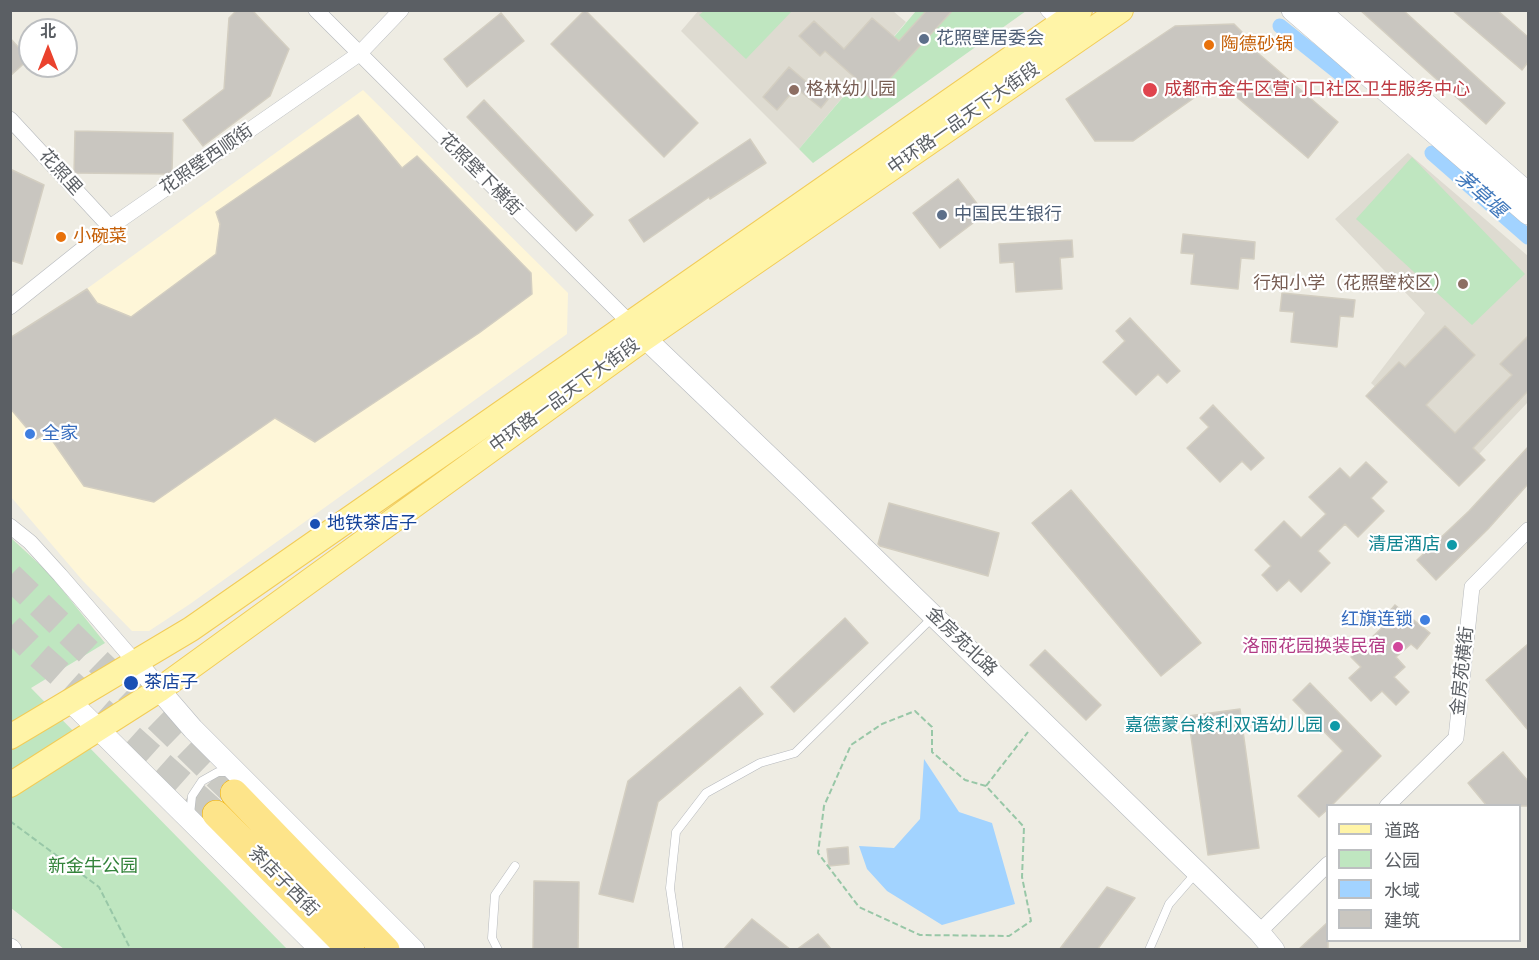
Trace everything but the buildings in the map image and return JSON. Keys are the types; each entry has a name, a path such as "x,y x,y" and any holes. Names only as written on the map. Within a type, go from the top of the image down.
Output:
{"highway":[{"path":"235,783 386,950"},
{"name":"茶店子西街","path":"203,818 351,950"}],"main road":[{"name":"中环路一品天下大街段","path":"10,737 191,629 1121,10"},
{"name":"中环路一品天下大街段","path":"10,785 159,690 637,331 1064,15"}],"street":[{"name":"花照壁下横街","path":"316,10 637,331"},
{"name":"花照壁西顺街","path":"10,307 110,228 359,54 401,10"},
{"path":"1292,10 1528,214"},
{"path":"1319,10 1528,193"},
{"name":"花照里","path":"10,119 110,228"},
{"name":"金房苑北路","path":"637,331 1039,718 1259,932 1274,950"},
{"path":"10,526 30,542 60,575 193,729 235,783 414,950"},
{"name":"金房苑横街","path":"1389,804 1456,738 1472,587 1528,530"},
{"path":"71,702 96,729 203,818 321,950"},
{"path":"1259,932 1326,866"}],"lane":[{"path":"679,950 670,888 676,832 706,793 760,763 795,753 934,616"},
{"path":"203,818 189,812 192,796 202,781 218,772 235,783"},
{"path":"498,950 492,938 495,896 515,866"},
{"path":"1149,950 1169,904 1197,872"}],"path":[{"path":"915,711 932,728 932,752 966,780 987,786 1023,827 1022,877 1031,921 1009,936 920,935 860,907 818,853 824,806 851,745 882,724 915,711"},
{"path":"987,786 1039,718"},
{"path":"10,821 99,887 131,950"}],"shaded area":[{"name":"格林幼儿园","path":"699,10 893,11 906,22 799,149 681,31"},
{"path":"363,90 568,293 567,334 190,604 149,631 132,631 83,581 11,497 10,344"},
{"name":"行知小学（花照壁校区）","path":"1408,153 1528,256 1528,402 1465,469 1371,383 1425,313 1335,219"}],"green space":[{"path":"704,11 792,11 746,59 699,15"},
{"path":"916,11 1026,11 813,163 799,149"},
{"path":"1412,157 1525,274 1472,325 1356,219"},
{"name":"新金牛公园","path":"10,537 49,573 105,643 31,688 287,949 64,949 11,908"}],"water":[{"path":"924,759 959,812 992,823 1015,904 942,925 887,891 867,869 859,846 894,848 920,819"}],"waterway":[{"name":"茅草堰","path":"1280,26 1344,77"},
{"name":"茅草堰","path":"1432,153 1528,237"}],"tunnel":[{"path":"10,576 234,793"},
{"path":"10,627 216,814"}],"place":[{"name":"花照壁居委会","path":"924,39"},
{"name":"陶德砂锅","path":"1209,45"},
{"name":"格林幼儿园","path":"794,90"},
{"name":"成都市金牛区营门口社区卫生服务中心","path":"1150,90"},
{"name":"中国民生银行","path":"942,215"},
{"name":"小碗菜","path":"61,237"},
{"name":"行知小学（花照壁校区）","path":"1463,284"},
{"name":"全家","path":"30,434"},
{"name":"地铁茶店子","path":"315,524"},
{"name":"清居酒店","path":"1452,545"},
{"name":"红旗连锁","path":"1425,620"},
{"name":"洛丽花园换装民宿","path":"1398,647"},
{"name":"茶店子","path":"131,683"},
{"name":"嘉德蒙台梭利双语幼儿园","path":"1335,726"}]}
